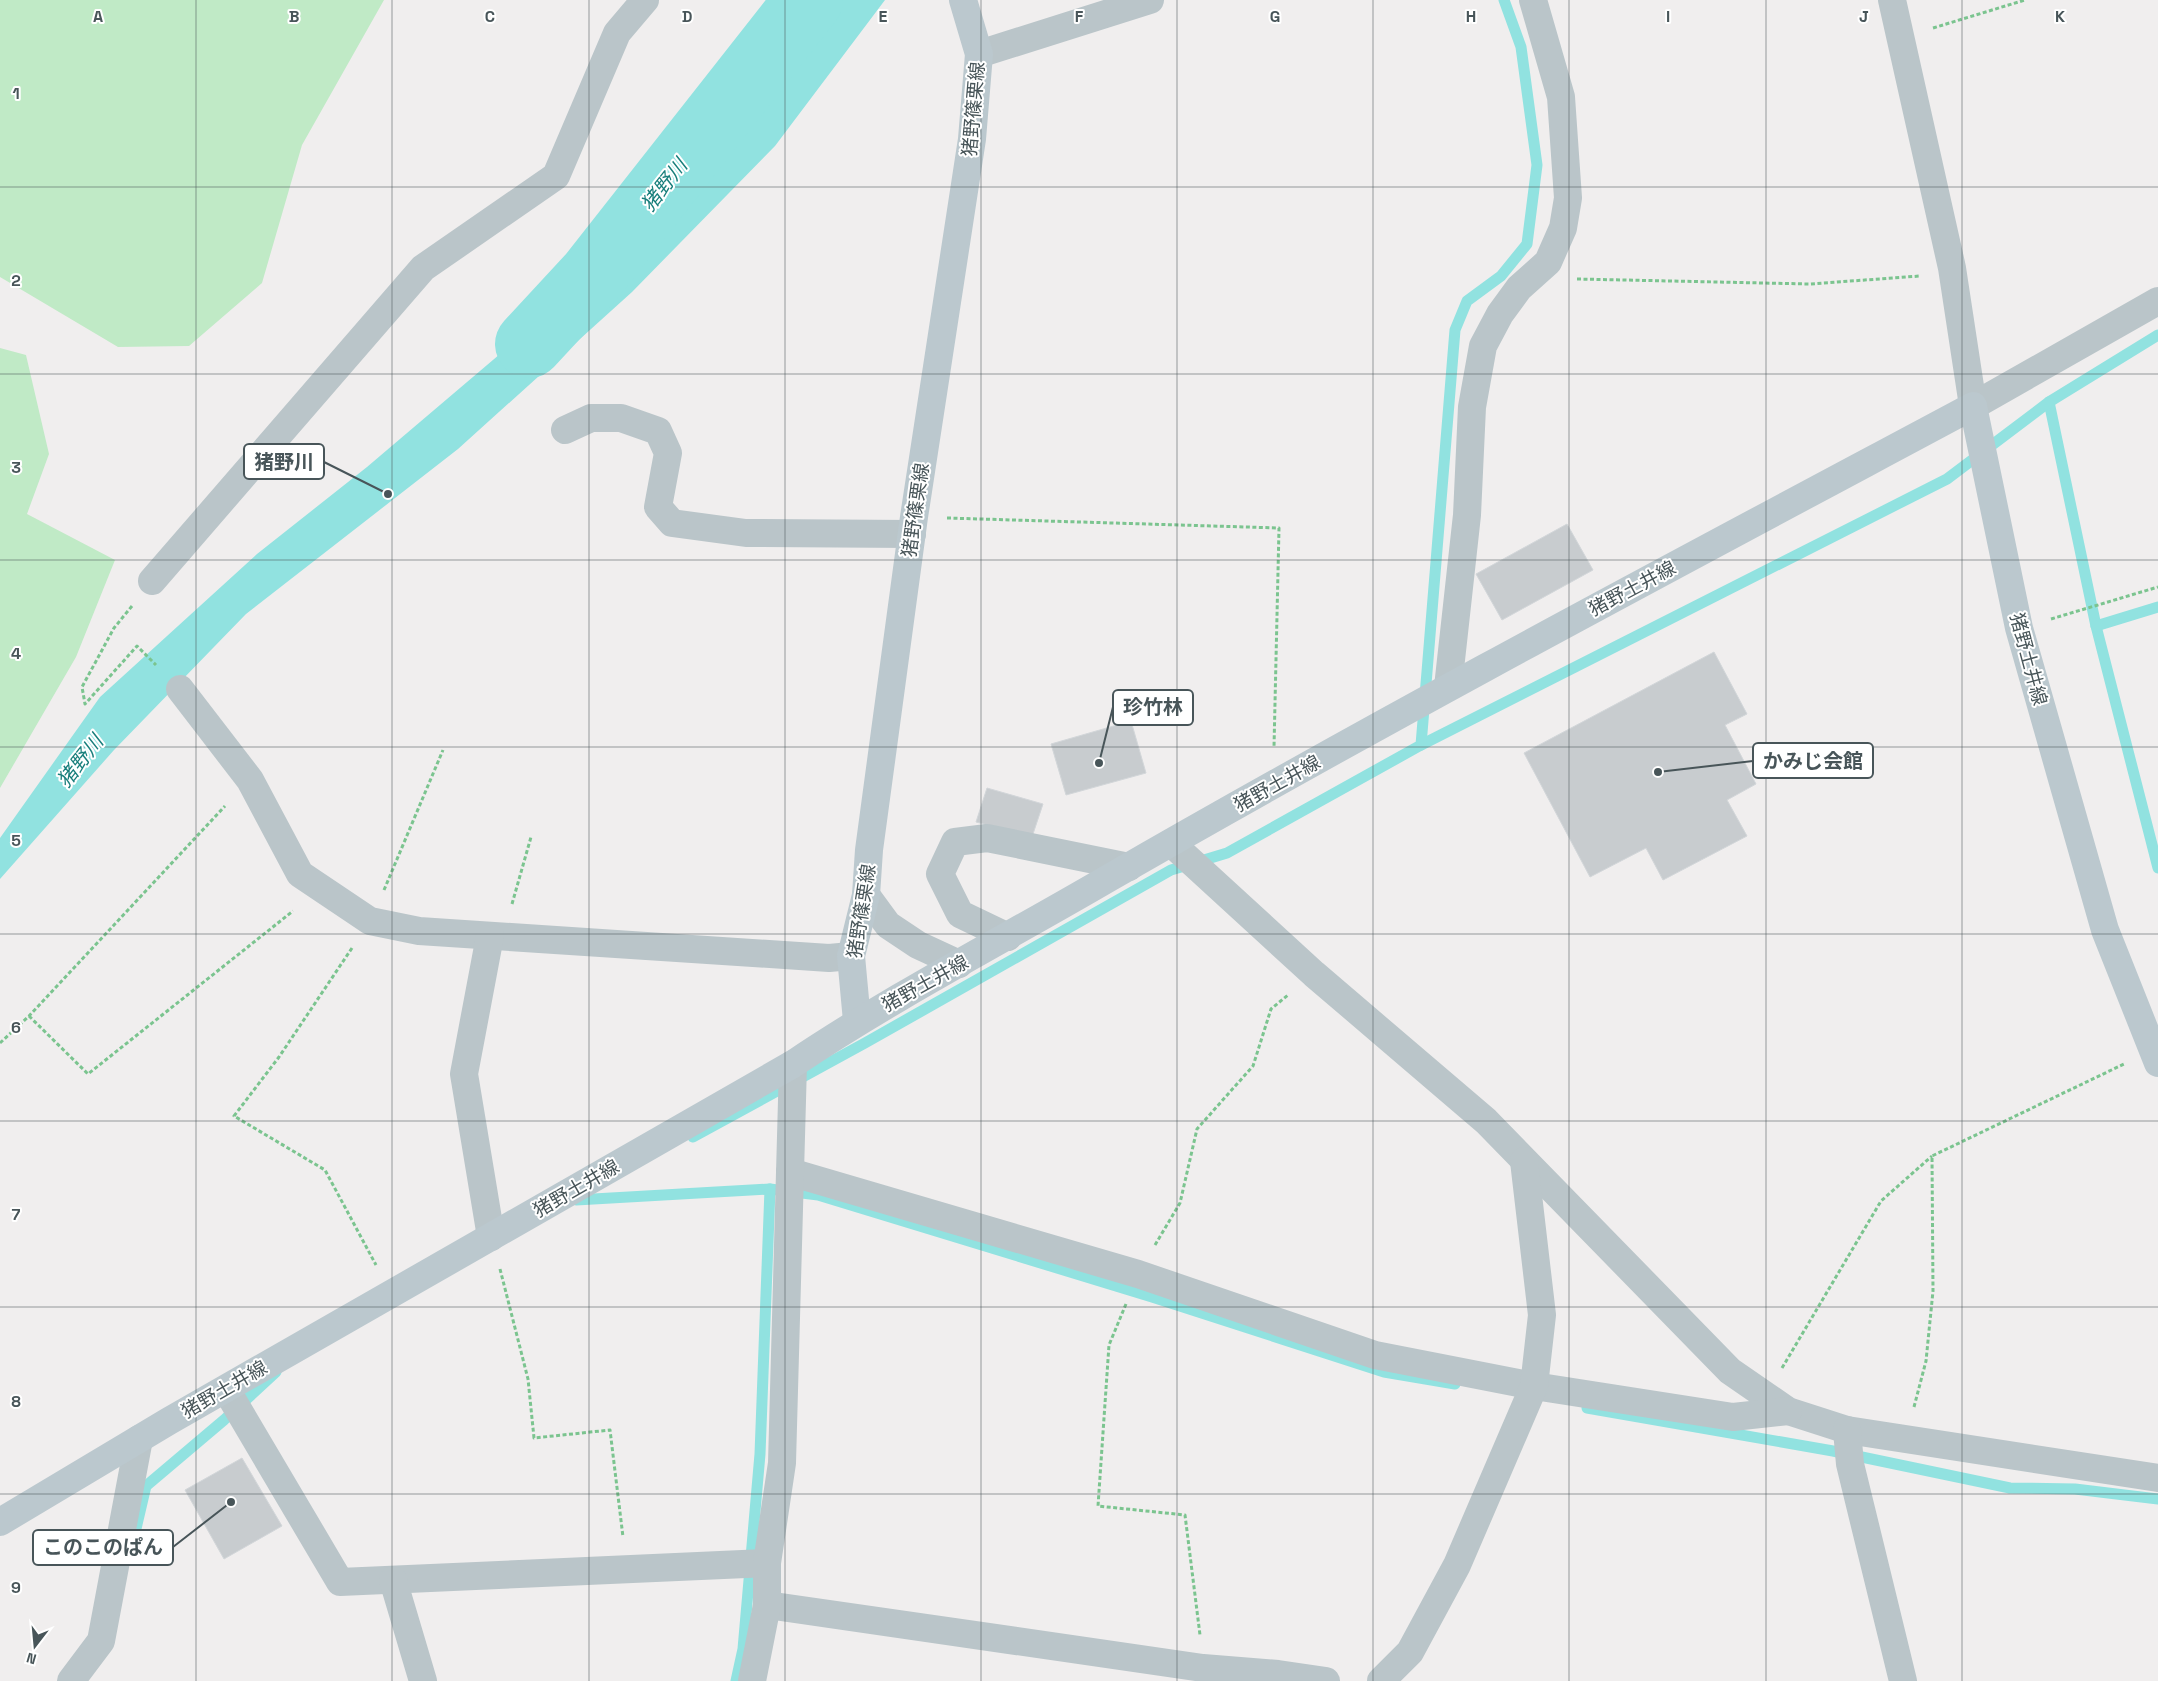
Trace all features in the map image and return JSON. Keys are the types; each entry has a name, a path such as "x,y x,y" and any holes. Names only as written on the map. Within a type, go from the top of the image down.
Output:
{"main road":[{"name":"猪野篠栗線","path":"857,1021 851,956 866,895 869,850 913,526 972,139 979,54 963,0"},
{"name":"猪野土井線","path":"0,1522 139,1439 793,1064 857,1021 1273,785 1448,687 1973,406 2019,628 2105,930 2155,1057"}],"street":[{"path":"152,581 423,268 556,176 617,33 645,0"},
{"path":"979,54 1150,0"},
{"path":"1448,687 1467,515 1472,407 1483,346 1500,314 1519,288 1548,262 1563,228 1568,198 1561,97 1533,0"},
{"path":"1892,0 1952,268 1973,406 2158,301"},
{"path":"565,430 591,418 621,418 658,431 668,454 658,507 672,523 746,533 913,526"},
{"path":"180,689 250,780 300,874 370,921 419,931 829,958 851,956"},
{"path":"1008,937 960,914 940,874 955,842 987,838 1129,867"},
{"path":"1171,843 1314,974 1486,1121 1730,1371 1788,1412 1847,1430 2158,1478"},
{"path":"866,895 888,926 918,945 959,964"},
{"path":"491,1237 464,1074 497,936"},
{"path":"752,1681 767,1604 767,1563 782,1463 793,1064"},
{"path":"1381,1681 1410,1652 1457,1565 1534,1386 1542,1315 1524,1161"},
{"path":"790,1172 1138,1274 1375,1355 1534,1386 1733,1417 1788,1412"},
{"path":"226,1389 340,1582 767,1563"},
{"path":"1847,1430 1850,1464 1903,1681"},
{"path":"71,1681 101,1641 139,1439"},
{"path":"393,1580 423,1681"},
{"path":"767,1604 1204,1668 1278,1674 1326,1681"}],"path":[{"path":"1901,37 2025,0"},
{"path":"1537,272 1555,278 1810,284 1915,277 1952,268"},
{"path":"913,526 1279,528 1273,785"},
{"path":"137,646 85,704 82,686 114,628 152,581"},
{"path":"2019,628 2158,587"},
{"path":"391,1294 325,1170 234,1116 279,1057 370,921 443,750"},
{"path":"0,1043 29,1016 250,780"},
{"path":"497,936 531,837"},
{"path":"29,1016 88,1074 321,888"},
{"path":"1204,1668 1185,1515 1098,1506 1109,1345 1138,1274 1180,1203 1196,1129 1253,1066 1271,1009 1314,974"},
{"path":"1766,1396 1881,1201 1932,1156 2155,1057"},
{"path":"1906,1440 1926,1361 1932,1308 1932,1156"},
{"path":"491,1237 528,1379 534,1438 610,1430 627,1570"}],"green space":[{"path":"0,0 384,0 302,145 262,283 189,346 118,347 0,277"},
{"path":"0,348 26,355 49,454 27,514 115,560 76,657 0,788"}],"water":[{"path":"809,0 885,0 775,146 632,292 458,449 246,614 114,750 0,879 0,838 100,697 257,554 367,467 592,276"}],"building":[{"path":"1567,524 1593,570 1502,620 1476,574"},
{"path":"1714,652 1747,714 1725,725 1756,784 1727,800 1747,836 1663,880 1646,848 1590,877 1524,753"},
{"path":"1131,721 1146,773 1066,795 1051,744"},
{"path":"987,788 1043,804 1032,837 976,822"},
{"path":"242,1458 282,1526 224,1559 185,1490"}],"waterway":[{"name":"猪野川","path":"529,344 592,276 809,0"},
{"path":"693,1137 865,1043 1171,870 1227,853 1421,745 1455,330 1467,301 1501,276 1527,244 1537,165 1521,47 1504,0"},
{"path":"1421,745 1947,479 2049,402 2158,335"},
{"path":"2049,402 2096,626 2158,868"},
{"path":"2096,626 2158,607"},
{"path":"576,1200 770,1189 818,1195 1152,1297 1384,1372 1455,1384"},
{"path":"736,1681 743,1649 760,1454 770,1189"},
{"path":"135,1533 146,1486 224,1420 276,1372"},
{"path":"1587,1408 1833,1451 2010,1488 2075,1489 2158,1499"}],"place":[{"name":"猪野川","path":"388,494"},
{"name":"珍竹林","path":"1099,763"},
{"name":"かみじ会館","path":"1658,772"},
{"name":"このこのぱん","path":"231,1502"}]}
